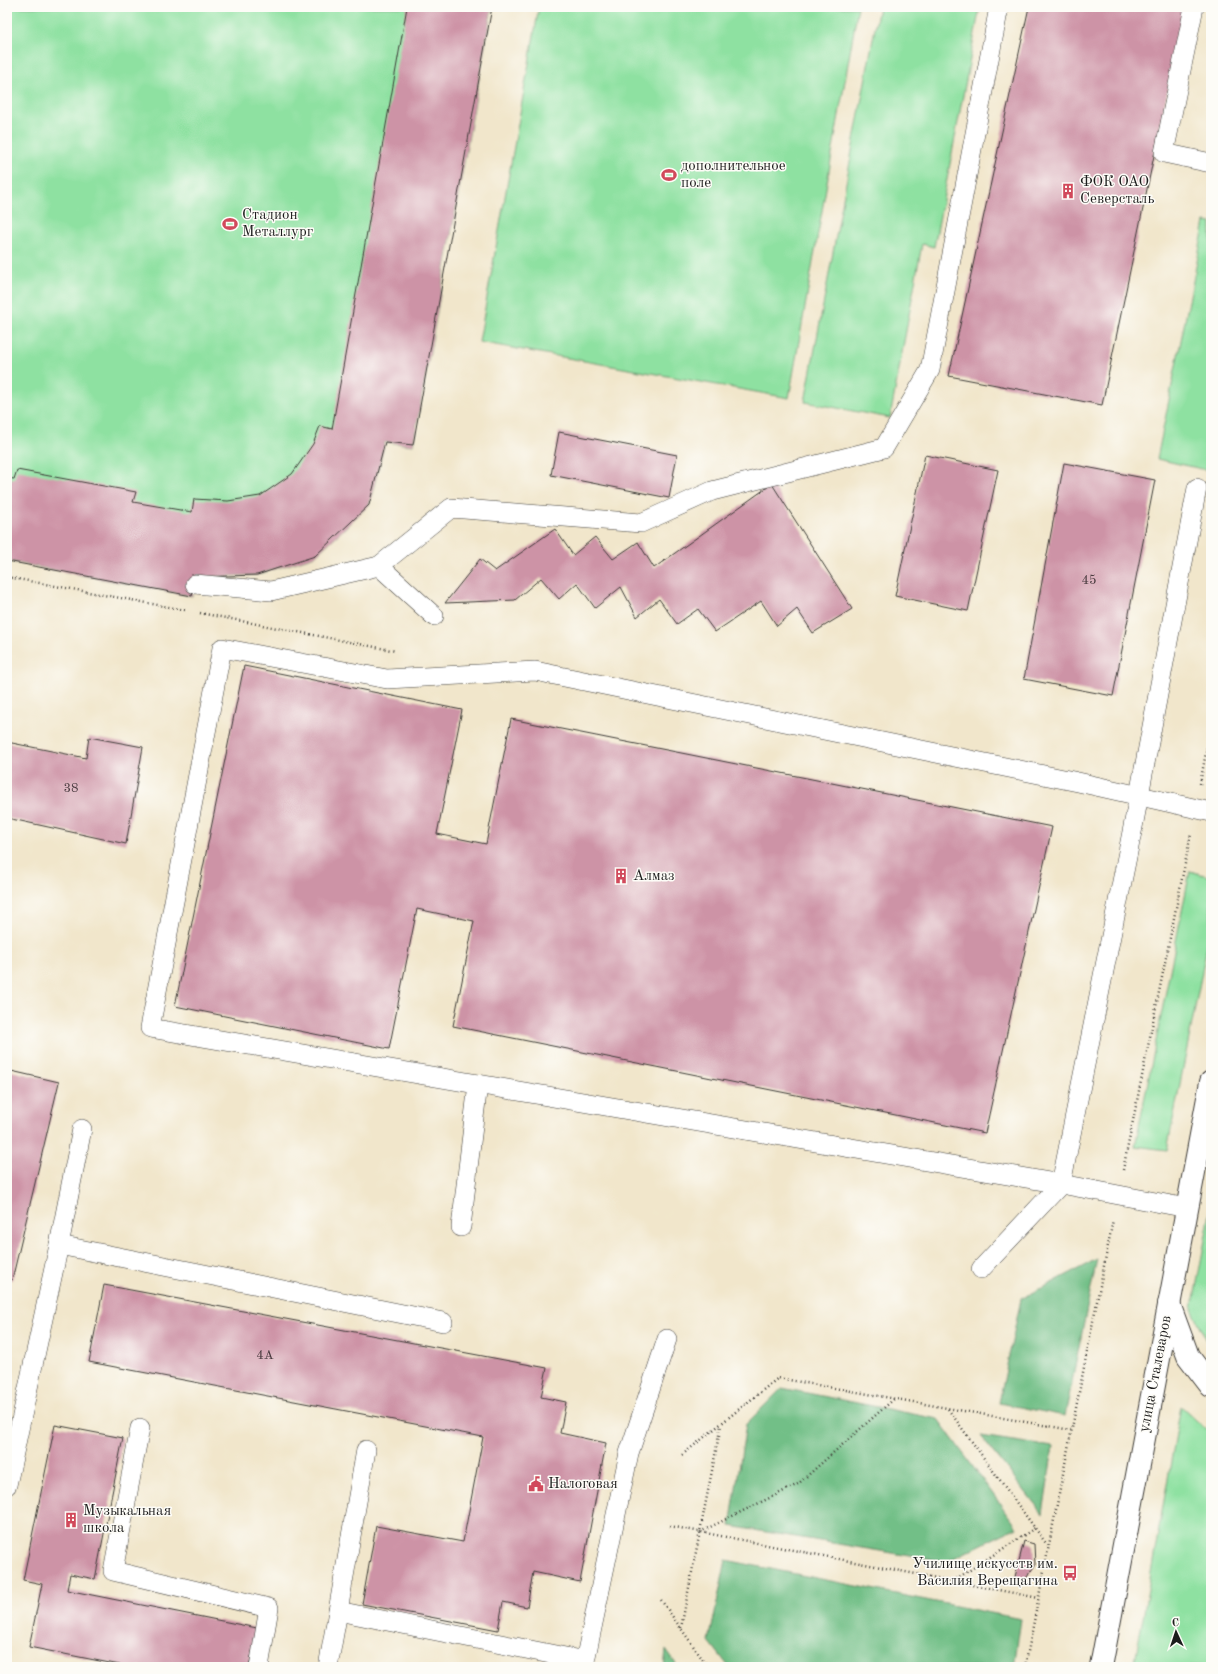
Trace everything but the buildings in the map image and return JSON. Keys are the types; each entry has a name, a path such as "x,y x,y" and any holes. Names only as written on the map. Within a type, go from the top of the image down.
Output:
{"main road":[{"name":"улица Сталеваров","path":"1101,1667 1211,1082"},
{"path":"1169,1304 1188,1356 1211,1386"}],"lane":[{"path":"195,584 271,592 379,566 451,508 641,523 712,491 884,448 930,370 999,7"},
{"path":"1194,7 1164,154 1211,163"},
{"path":"981,1269 1061,1184 1139,795 1197,488"},
{"path":"379,566 434,616"},
{"path":"1187,1208 1061,1184 150,1028 222,648 387,679 535,671 1139,795 1203,811"},
{"path":"461,1227 478,1084"},
{"path":"7,1485 14,1422 59,1245 82,1129"},
{"path":"59,1245 443,1322"},
{"path":"338,1611 585,1660 629,1454 667,1339"},
{"path":"140,1428 113,1571 269,1608 259,1667"},
{"path":"328,1667 366,1450"}],"path":[{"path":"7,577 191,611"},
{"path":"199,613 401,652"},
{"path":"1125,1160 1203,811 1211,726"},
{"path":"1025,1667 1111,1233"},
{"path":"682,1455 778,1378 1071,1430"},
{"path":"700,1532 798,1484 894,1399"},
{"path":"948,1408 1048,1546"},
{"path":"681,1628 721,1424"},
{"path":"670,1526 1039,1598"},
{"path":"952,1581 1034,1528"},
{"path":"661,1600 708,1667"}],"green space":[{"name":"Стадион Металлург","path":"7,7 492,7 413,445 385,442 369,505 315,556 257,575 197,577 192,596 7,561"},
{"name":"дополнительное поле","path":"539,7 858,7 789,398 479,342"},
{"path":"879,7 980,7 934,247 922,244 890,418 805,402"},
{"path":"1205,222 1211,223 1211,471 1157,459"},
{"path":"1190,871 1211,877 1211,926 1167,1150 1135,1146"},
{"path":"1211,1208 1211,1348 1192,1309"},
{"path":"1097,1259 1065,1416 999,1403 1021,1299"},
{"path":"782,1388 938,1419 1017,1527 946,1562 730,1526 746,1424"},
{"path":"1181,1406 1211,1434 1211,1667 1134,1667"},
{"path":"981,1436 1053,1447 1043,1514"},
{"path":"726,1560 1021,1619 1014,1667 729,1667 709,1641"},
{"path":"666,1650 678,1667 664,1667"}],"place":[{"name":"дополнительное поле","path":"669,175"},
{"name":"ФОК ОАО Северсталь","path":"1068,191"},
{"name":"Стадион Металлург","path":"230,224"},
{"name":"Алмаз","path":"621,876"},
{"name":"Налоговая","path":"536,1484"},
{"name":"Музыкальная школа","path":"71,1520"},
{"name":"Училище искусств им. Василия Верещагина","path":"1070,1573"}]}
